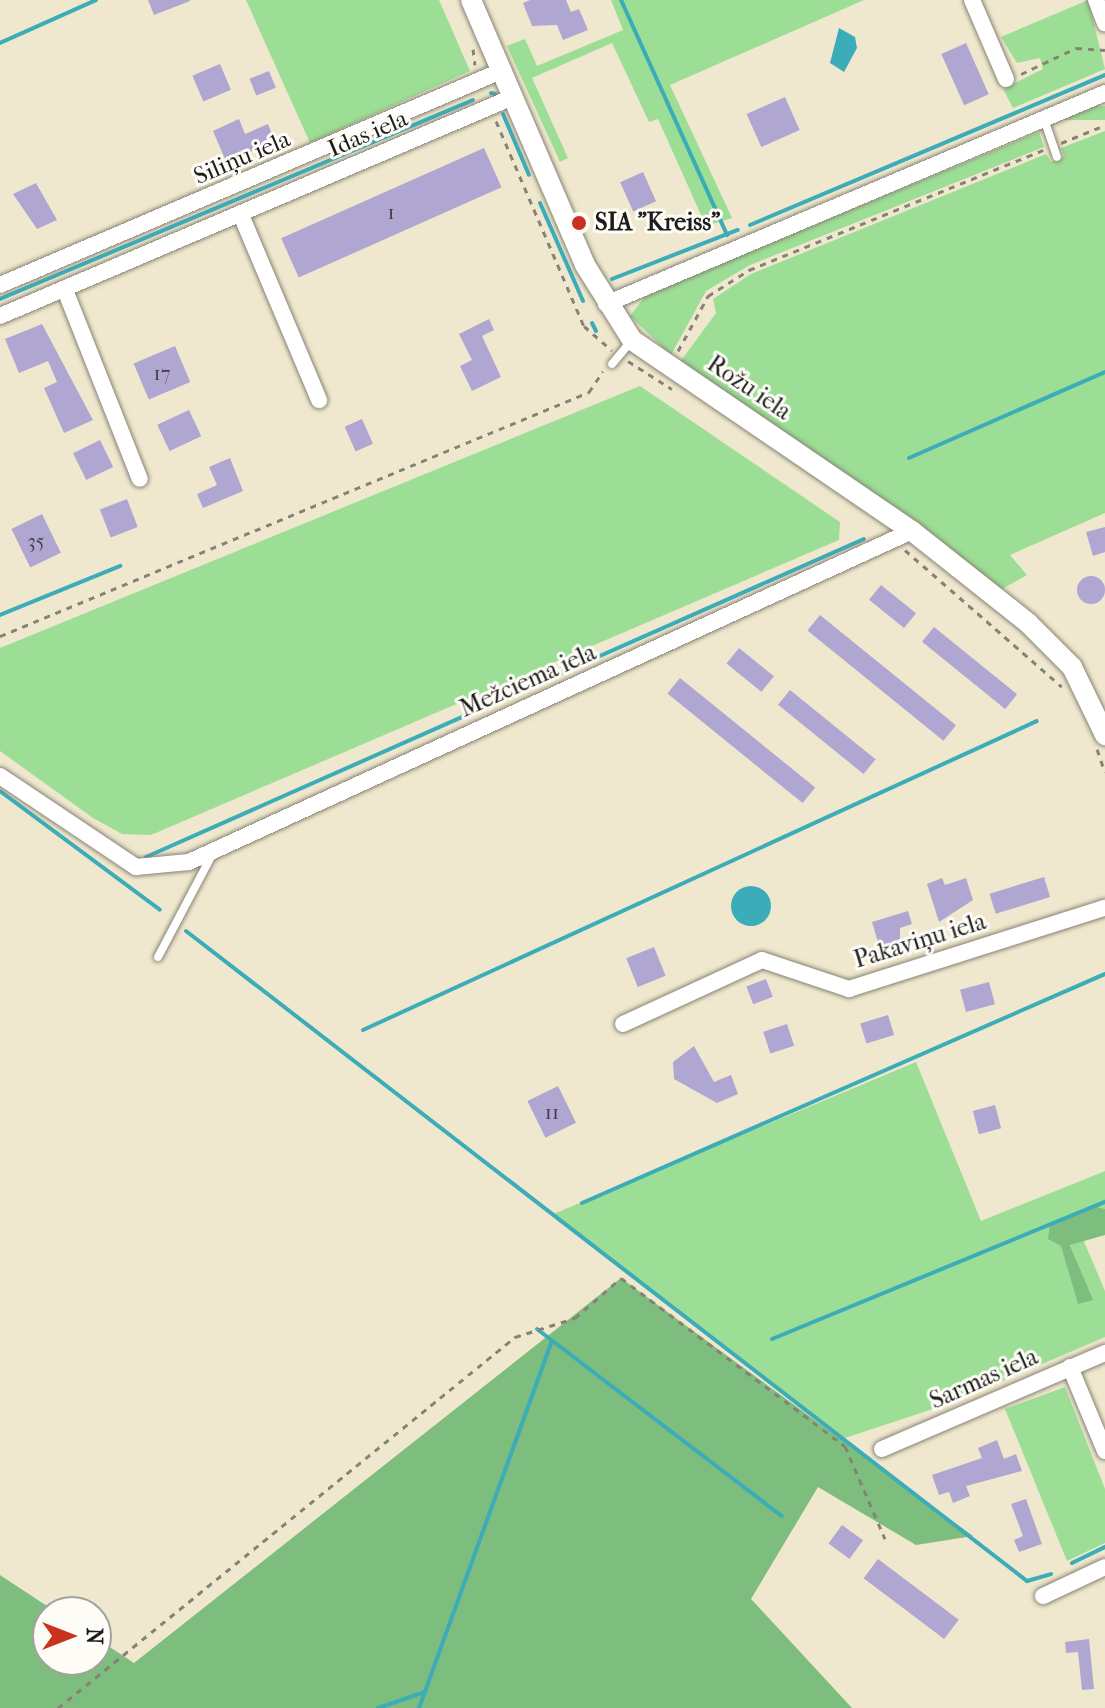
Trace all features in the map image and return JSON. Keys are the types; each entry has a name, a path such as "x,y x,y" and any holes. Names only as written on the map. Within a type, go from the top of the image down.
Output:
{"street":[{"name":"Rožu iela","path":"471,0 606,304 632,340 664,373 912,531 1050,643 1091,698 1105,735"},
{"path":"972,0 1006,79"},
{"path":"1096,0 1105,23"},
{"name":"Siliņu iela","path":"0,285 501,71"},
{"path":"606,304 1105,93"},
{"name":"Idas iela","path":"0,316 513,97"},
{"path":"241,215 319,400"},
{"path":"65,290 140,479"},
{"name":"Mežciema iela","path":"0,776 110,855 163,869 214,852 912,531"},
{"name":"Pakaviņu iela","path":"623,1024 762,960 849,989 1105,908"},
{"name":"Sarmas iela","path":"882,1449 1105,1353"},
{"path":"1070,1367 1105,1451"},
{"path":"1043,1596 1105,1567"}],"lane":[{"path":"1044,119 1057,157"},
{"path":"612,364 632,340"},
{"path":"158,957 214,852"}],"path":[{"path":"1006,79 1076,48 1105,50"},
{"path":"664,373 708,296 749,270 1105,125"},
{"path":"0,636 589,392 612,364"},
{"path":"58,1708 515,1337 575,1318 621,1278 845,1446 885,1539"}],"green space":[{"path":"246,0 439,0 470,71 310,143"},
{"path":"611,0 864,0 670,85 732,218 706,226 658,119 649,122 612,43 532,78 568,158 560,162 507,46 525,39 537,66 623,30"},
{"path":"1088,0 1105,69 1013,108 1003,89 1043,69 1040,58 1017,63 1001,37"},
{"path":"1049,106 1105,106 1105,120 1049,120"},
{"path":"1105,131 1105,513 1010,555 1027,575 1002,589 680,362 716,313 713,299 751,274 1046,154 1051,162 1064,156 1061,148"},
{"path":"1039,132 1044,147 750,265 706,291 671,355 630,316 647,294"},
{"path":"640,386 840,522 839,540 151,835 122,834 93,818 0,751 0,648"},
{"path":"916,1062 981,1221 1105,1171 1105,1209 1094,1206 1061,1246 1092,1300 1070,1244 1083,1239 1105,1291 1105,1337 951,1403 842,1439 551,1215"},
{"path":"1094,1206 1105,1209 1105,1235 1070,1245 1093,1300 1078,1304 1061,1246 1048,1239 1050,1224"},
{"path":"621,1278 973,1536 916,1545 818,1487 751,1599 852,1708 0,1708 0,1575 32,1596 32,1676 112,1676 112,1649 134,1663"},
{"path":"1065,1387 1105,1489 1105,1543 1067,1561 1005,1409"}],"water":[{"path":"839,28 855,37 857,48 844,72 830,63"},
{"path":"751,886 765,892 771,906 765,920 751,926 737,920 731,906 737,892"}],"building":[{"path":"148,0 190,0 190,1 154,15"},
{"path":"530,0 566,0 571,12 579,9 588,30 563,40 557,25 532,26 523,3"},
{"path":"966,43 989,94 964,105 941,54"},
{"path":"220,64 231,90 203,101 192,76"},
{"path":"269,71 276,88 256,96 250,79"},
{"path":"785,97 800,130 761,147 747,114"},
{"path":"239,119 245,134 268,124 276,145 225,159 213,131"},
{"path":"484,148 501,187 299,278 281,238"},
{"path":"643,172 656,201 633,211 620,182"},
{"path":"36,183 57,220 37,229 13,194"},
{"path":"489,319 494,330 482,336 501,377 472,391 460,366 472,360 459,334"},
{"path":"42,324 93,420 64,433 44,388 57,382 48,361 19,373 5,339"},
{"path":"175,346 190,382 149,399 134,364"},
{"path":"189,410 201,436 170,451 157,425"},
{"path":"362,419 373,444 356,451 345,427"},
{"path":"100,440 113,467 86,480 73,453"},
{"path":"230,458 243,491 203,508 197,494 217,485 209,467"},
{"path":"127,499 138,527 111,537 100,509"},
{"path":"42,514 61,553 30,568 11,529"},
{"path":"1105,527 1105,552 1093,556 1086,532"},
{"path":"1091,576 1101,580 1105,590 1101,600 1091,604 1081,600 1077,590 1081,580"},
{"path":"881,585 916,613 904,628 869,600"},
{"path":"820,615 956,725 943,741 807,631"},
{"path":"934,627 1017,694 1005,709 922,642"},
{"path":"739,648 774,676 761,692 726,664"},
{"path":"680,678 815,788 803,803 667,694"},
{"path":"790,690 875,759 864,774 778,705"},
{"path":"1044,877 1050,897 996,914 989,894"},
{"path":"942,878 945,885 966,878 973,900 939,922 927,884"},
{"path":"908,911 912,924 900,928 900,950 882,956 872,922"},
{"path":"654,947 666,976 638,987 626,958"},
{"path":"766,979 773,997 753,1004 746,987"},
{"path":"989,982 995,1004 966,1012 960,990"},
{"path":"888,1015 894,1035 866,1044 860,1023"},
{"path":"787,1024 794,1046 770,1054 763,1032"},
{"path":"694,1046 714,1082 731,1075 738,1094 717,1103 674,1079 673,1062"},
{"path":"558,1086 576,1123 545,1138 527,1101"},
{"path":"995,1105 1001,1128 979,1134 973,1111"},
{"path":"997,1440 1004,1459 1016,1454 1022,1471 966,1486 970,1496 953,1503 949,1492 939,1495 932,1475 982,1458 978,1448"},
{"path":"1026,1499 1042,1544 1019,1552 1014,1540 1023,1536 1011,1504"},
{"path":"842,1525 863,1540 850,1559 828,1544"},
{"path":"878,1559 959,1620 944,1639 864,1578"},
{"path":"1089,1639 1094,1689 1082,1690 1078,1652 1066,1653 1065,1642"}],"waterway":[{"path":"0,43 96,0"},
{"path":"621,0 727,235"},
{"path":"750,225 1105,75"},
{"path":"491,93 495,94"},
{"path":"0,299 473,100"},
{"path":"503,114 529,175"},
{"path":"540,203 583,301"},
{"path":"612,279 738,230"},
{"path":"592,323 596,331"},
{"path":"909,458 1105,372"},
{"path":"146,857 864,539"},
{"path":"0,615 120,566"},
{"path":"363,1030 1037,721"},
{"path":"0,791 160,910"},
{"path":"186,931 1027,1581 1051,1574"},
{"path":"582,1203 1105,974"},
{"path":"772,1339 1105,1202"},
{"path":"537,1329 782,1516"},
{"path":"419,1708 552,1341"},
{"path":"1072,1563 1105,1547"},
{"path":"378,1708 425,1692"}],"place":[{"name":"SIA \"Kreiss\"","path":"579,223"}]}
